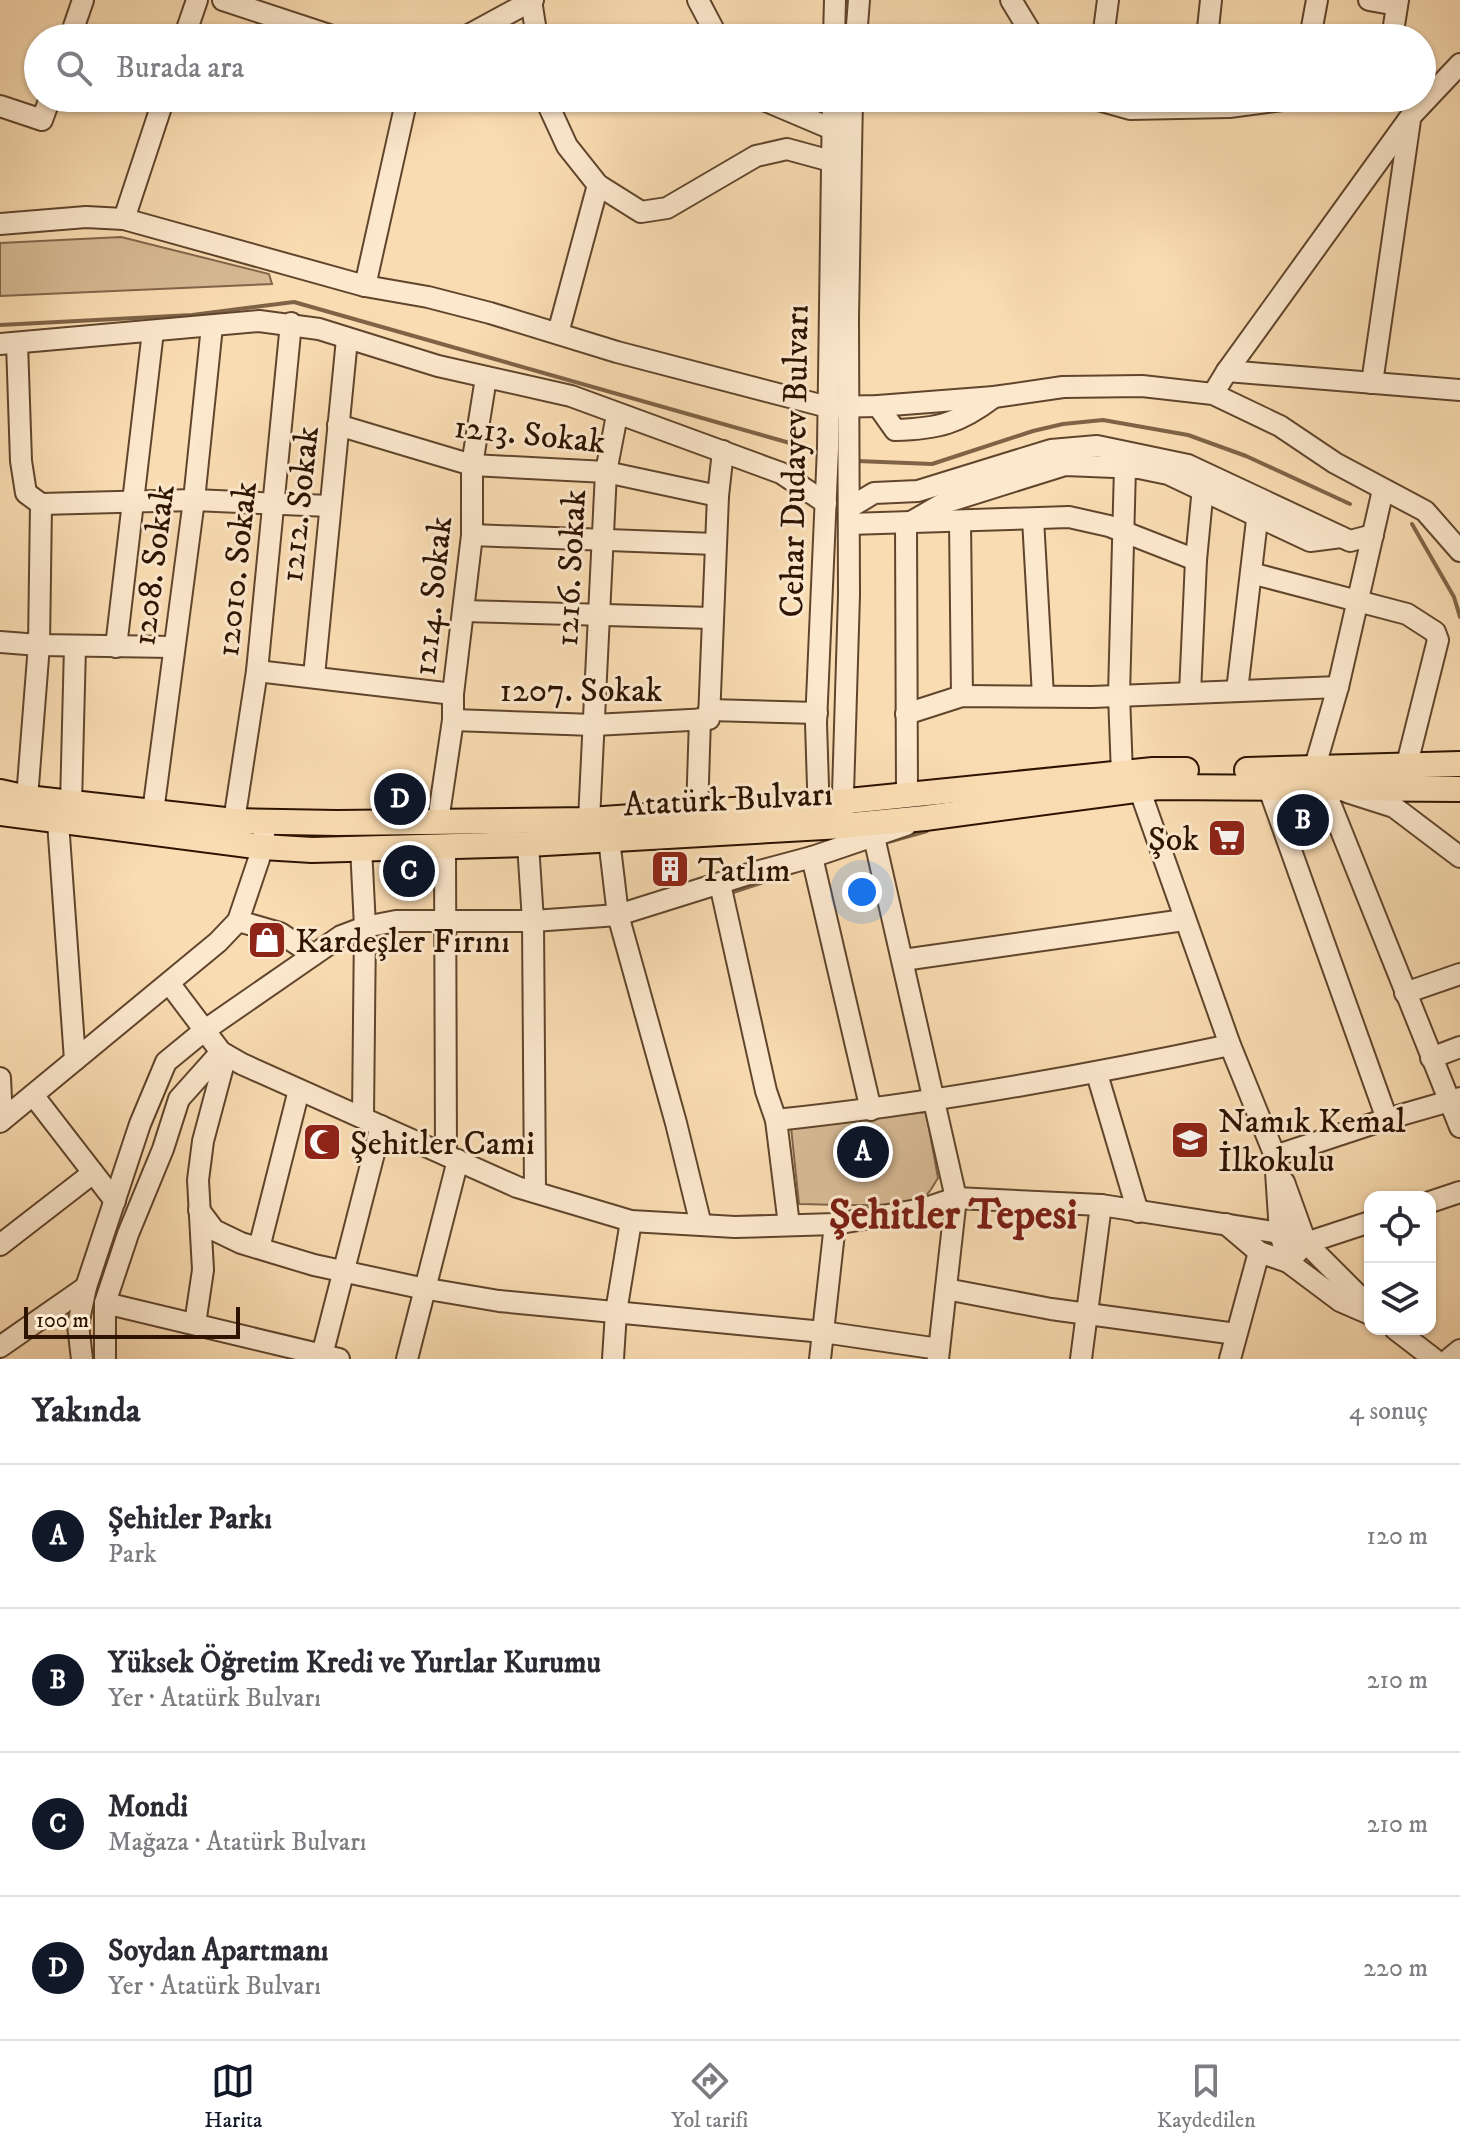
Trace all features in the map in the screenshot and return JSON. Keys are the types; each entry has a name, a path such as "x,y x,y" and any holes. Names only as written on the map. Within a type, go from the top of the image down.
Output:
{"main road":[{"name":"Atatürk Bulvarı","path":"0,792 27,798 65,813 263,847 312,850 609,839 827,819 844,801 907,795 1131,781 1268,786 1323,782 1407,764 1460,764"},
{"name":"Atatürk Bulvarı","path":"0,813 153,812 234,821 589,820 697,812 827,819 925,818 1131,781 1153,770 1460,789"}],"street":[{"path":"75,24 83,0"},
{"path":"189,24 197,0"},
{"path":"223,0 296,24"},
{"path":"488,24 532,0 535,24"},
{"path":"698,0 711,24"},
{"path":"834,24 835,0"},
{"path":"857,24 859,0"},
{"path":"1011,0 1026,24"},
{"path":"1105,24 1108,0"},
{"path":"1208,24 1211,0"},
{"path":"1313,24 1317,0"},
{"path":"1369,0 1398,2 1394,24"},
{"path":"1436,82 1460,64"},
{"path":"0,106 42,120 45,112"},
{"path":"124,219 159,112"},
{"path":"365,286 404,112"},
{"path":"551,112 567,146 598,185 641,212 667,208 756,156 787,149 831,161"},
{"path":"792,112 832,129"},
{"name":"Cehar Dudayev Bulvarı","path":"833,112 831,161 838,407 849,516 844,801"},
{"name":"Cehar Dudayev Bulvarı","path":"827,819 817,713 826,503 838,407 851,112"},
{"path":"1213,394 1414,112"},
{"path":"1372,383 1411,116"},
{"path":"558,333 598,185"},
{"path":"0,224 86,217 124,219 365,286 428,297 617,352 838,407 994,397 1063,387 1142,386 1213,394 1280,426 1335,463 1425,511 1460,551"},
{"path":"329,506 194,500 41,504 26,493 8,344 259,321 291,323 486,378 571,396 781,473 826,503"},
{"name":"12010. Sokak","path":"234,821 257,671 291,323"},
{"name":"1208. Sokak","path":"153,812 194,500 212,326"},
{"path":"116,647 153,331"},
{"name":"1212. Sokak","path":"314,676 347,339"},
{"path":"1227,371 1460,390"},
{"name":"1214. Sokak","path":"438,821 453,720 453,694 472,535 472,465 486,378"},
{"name":"1216. Sokak","path":"589,820 606,472 617,415"},
{"name":"1213. Sokak","path":"338,425 472,465 606,472 718,496"},
{"path":"849,516 874,493 918,491 1051,450 1097,446 1188,465 1204,481"},
{"path":"697,812 723,451"},
{"path":"908,522 944,503 1065,465 1125,467 1204,481 1258,507 1310,541 1341,537 1350,541 1373,535"},
{"path":"1125,467 1119,695 1131,781 1306,1243"},
{"path":"1190,693 1196,560 1204,481"},
{"path":"1383,490 1338,687 1323,782 1431,1058 1455,1100 1460,1127"},
{"path":"27,798 39,645 41,504"},
{"path":"1237,691 1258,507"},
{"path":"849,516 908,522 1069,517 1122,531 1196,560"},
{"path":"1033,519 1043,696"},
{"path":"960,521 962,696"},
{"path":"907,795 908,522"},
{"path":"472,535 715,544"},
{"path":"1251,573 1407,614 1435,632 1438,640 1407,764"},
{"path":"464,611 712,618"},
{"path":"0,642 174,647"},
{"path":"75,646 65,813 75,1060"},
{"path":"257,671 453,694"},
{"path":"906,714 962,696 1119,695 1338,687"},
{"name":"1207. Sokak","path":"453,720 594,725 706,716 817,713"},
{"path":"1323,782 1394,807 1460,857"},
{"path":"1268,786 1387,1119"},
{"path":"82,1359 78,1325 86,1287 140,1124 166,1062 205,1030 341,936 396,921 533,921 618,915 812,857 925,818"},
{"path":"1,1121 218,942 238,921 263,847 264,821"},
{"path":"199,1210 214,1230 259,1248 342,1271 426,1288 499,1301 823,1332 939,1354 956,1198 874,837"},
{"path":"609,839 618,915 701,1225"},
{"path":"528,844 533,921 535,1192"},
{"path":"105,1303 328,1358 372,1122 361,847"},
{"path":"407,1359 426,1288 452,1158 445,847"},
{"path":"812,857 871,1110"},
{"path":"720,884 766,1091 776,1120 789,1225"},
{"path":"903,960 1184,920"},
{"path":"238,921 280,933 313,955"},
{"path":"1405,993 1460,974"},
{"path":"169,983 224,1053 452,1158 535,1192 631,1221 701,1225 835,1224 923,1209 956,1198 1101,1205 1280,1233 1306,1243 1364,1301"},
{"path":"776,1120 871,1110 1097,1074 1230,1045"},
{"path":"1431,1058 1460,1047"},
{"path":"195,1324 203,1270 198,1180 203,1141 224,1053"},
{"path":"105,1359 105,1303 179,1099 224,1053"},
{"path":"1097,1074 1138,1212"},
{"path":"0,1078 1,1121"},
{"path":"259,1248 299,1090"},
{"path":"33,1095 115,1201"},
{"path":"1275,1156 1455,1100"},
{"path":"1275,1156 1280,1233 1288,1262"},
{"path":"0,1245 93,1173"},
{"path":"1436,1200 1460,1192"},
{"path":"1081,1359 1101,1205"},
{"path":"613,1359 616,1312 631,1221"},
{"path":"820,1359 835,1224"},
{"path":"1226,1224 1259,1252 1288,1262 1340,1301 1364,1311"},
{"path":"1288,1262 1306,1243 1364,1224"},
{"path":"1230,1359 1259,1252"},
{"path":"0,1347 86,1287"},
{"path":"946,1289 1088,1314 1236,1334"},
{"path":"1403,1335 1434,1359"},
{"path":"1449,1359 1460,1350"}],"shaded area":[{"path":"121,237 269,274 272,284 0,296 0,243"},
{"path":"926,1112 938,1178 923,1198 882,1205 799,1204 791,1127"}],"waterway":[{"path":"0,325 192,315 294,302 804,447"},
{"path":"857,461 932,464 1033,431 1103,420 1188,435 1246,456 1350,504"},
{"path":"1412,524 1454,597 1460,617"},
{"path":"888,842 927,831"},
{"path":"733,892 797,871"}],"place":[{"name":"Soydan Apartmanı","path":"400,799"},
{"name":"Yüksek Öğretim Kredi ve Yurtlar Kurumu","path":"1303,820"},
{"name":"Şok","path":"1227,838"},
{"name":"Tatlım","path":"670,869"},
{"name":"Mondi","path":"409,871"},
{"name":"Kardeşler Fırını","path":"267,940"},
{"name":"Namık Kemal İlkokulu","path":"1190,1140"},
{"name":"Şehitler Cami","path":"322,1142"},
{"name":"Şehitler Parkı","path":"863,1152"}],"district":[{"name":"Şehitler Tepesi","path":"953,1213"}]}
